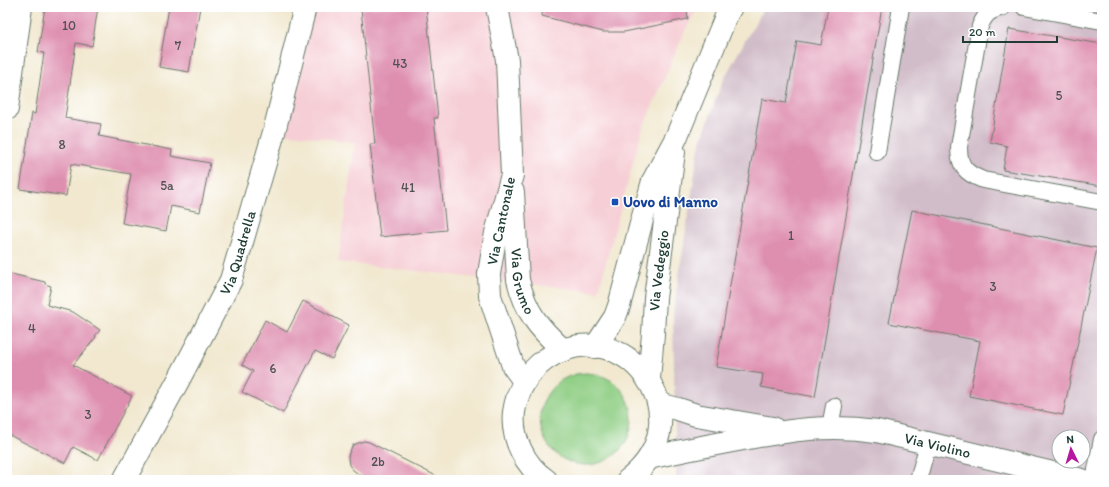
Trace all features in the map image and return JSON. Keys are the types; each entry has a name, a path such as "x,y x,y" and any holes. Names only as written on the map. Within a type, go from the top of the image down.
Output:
{"main road":[{"path":"7,109 21,7"},
{"name":"Via Quadrella","path":"124,480 231,280 274,132 305,7"},
{"name":"Via Cantonale","path":"497,7 507,60 512,175 496,233 489,284 494,312 513,366 524,381"},
{"name":"Via Vedeggio","path":"595,347 615,317 654,181 676,138 727,14 732,7"},
{"name":"Via Vedeggio","path":"649,379 655,298 676,138"},
{"name":"Via Grumo","path":"512,175 518,280 534,320 563,350"},
{"path":"536,476 519,448 514,425 516,402 524,381 532,371 552,355 573,347 595,347 616,352 634,363 649,379 659,404 660,418 656,446 642,467 628,480"},
{"path":"659,404 711,418 790,430"},
{"name":"Via Violino","path":"790,430 832,417 853,428 877,431 1082,480"},
{"path":"649,458 702,446 790,430"}],"lane":[{"path":"1003,7 993,10 984,16 980,26 959,147 959,157 964,168 971,176 983,180 1102,202"},
{"path":"1024,7 1102,21"},
{"path":"877,152 900,10"},
{"path":"1094,480 1102,439"},
{"path":"918,480 928,444"}],"shaded area":[{"path":"305,7 698,7 684,33 642,130 598,292 338,262 355,142 274,132"},
{"path":"764,7 1102,7 1102,480 676,480 673,314 699,147 722,82"}],"green space":[{"path":"586,373 604,377 618,387 628,401 632,419 628,437 618,451 604,461 586,465 568,461 554,451 544,437 540,419 544,401 554,387 568,377"}],"building":[{"path":"45,7 98,7 92,46 76,43 65,118 101,124 99,136 172,150 171,156 210,163 200,212 171,206 166,231 122,223 131,174 71,164 66,196 20,189 32,113 35,114 44,53 38,52"},
{"path":"169,7 200,7 189,72 159,67"},
{"path":"381,7 426,7 438,118 434,118 446,230 380,237 370,144 375,144 361,9"},
{"path":"543,7 687,7 688,19 624,32 603,32 542,16"},
{"path":"828,7 882,7 815,397 761,387 763,374 716,367 762,99 786,103 797,41 821,45"},
{"path":"1009,29 1102,44 1102,186 1003,170 1007,146 990,142"},
{"path":"912,210 1097,248 1063,415 969,396 980,341 889,323"},
{"path":"7,273 45,282 45,284 51,286 47,305 73,312 100,330 73,365 132,396 98,460 73,447 65,463 7,434"},
{"path":"303,301 349,325 332,359 315,351 283,413 242,392 253,371 242,365 265,320 287,332"},
{"path":"364,441 369,442 444,480 367,480 353,470 349,465 348,458 353,445"}],"place":[{"name":"Uovo di Manno","path":"615,202"}]}
